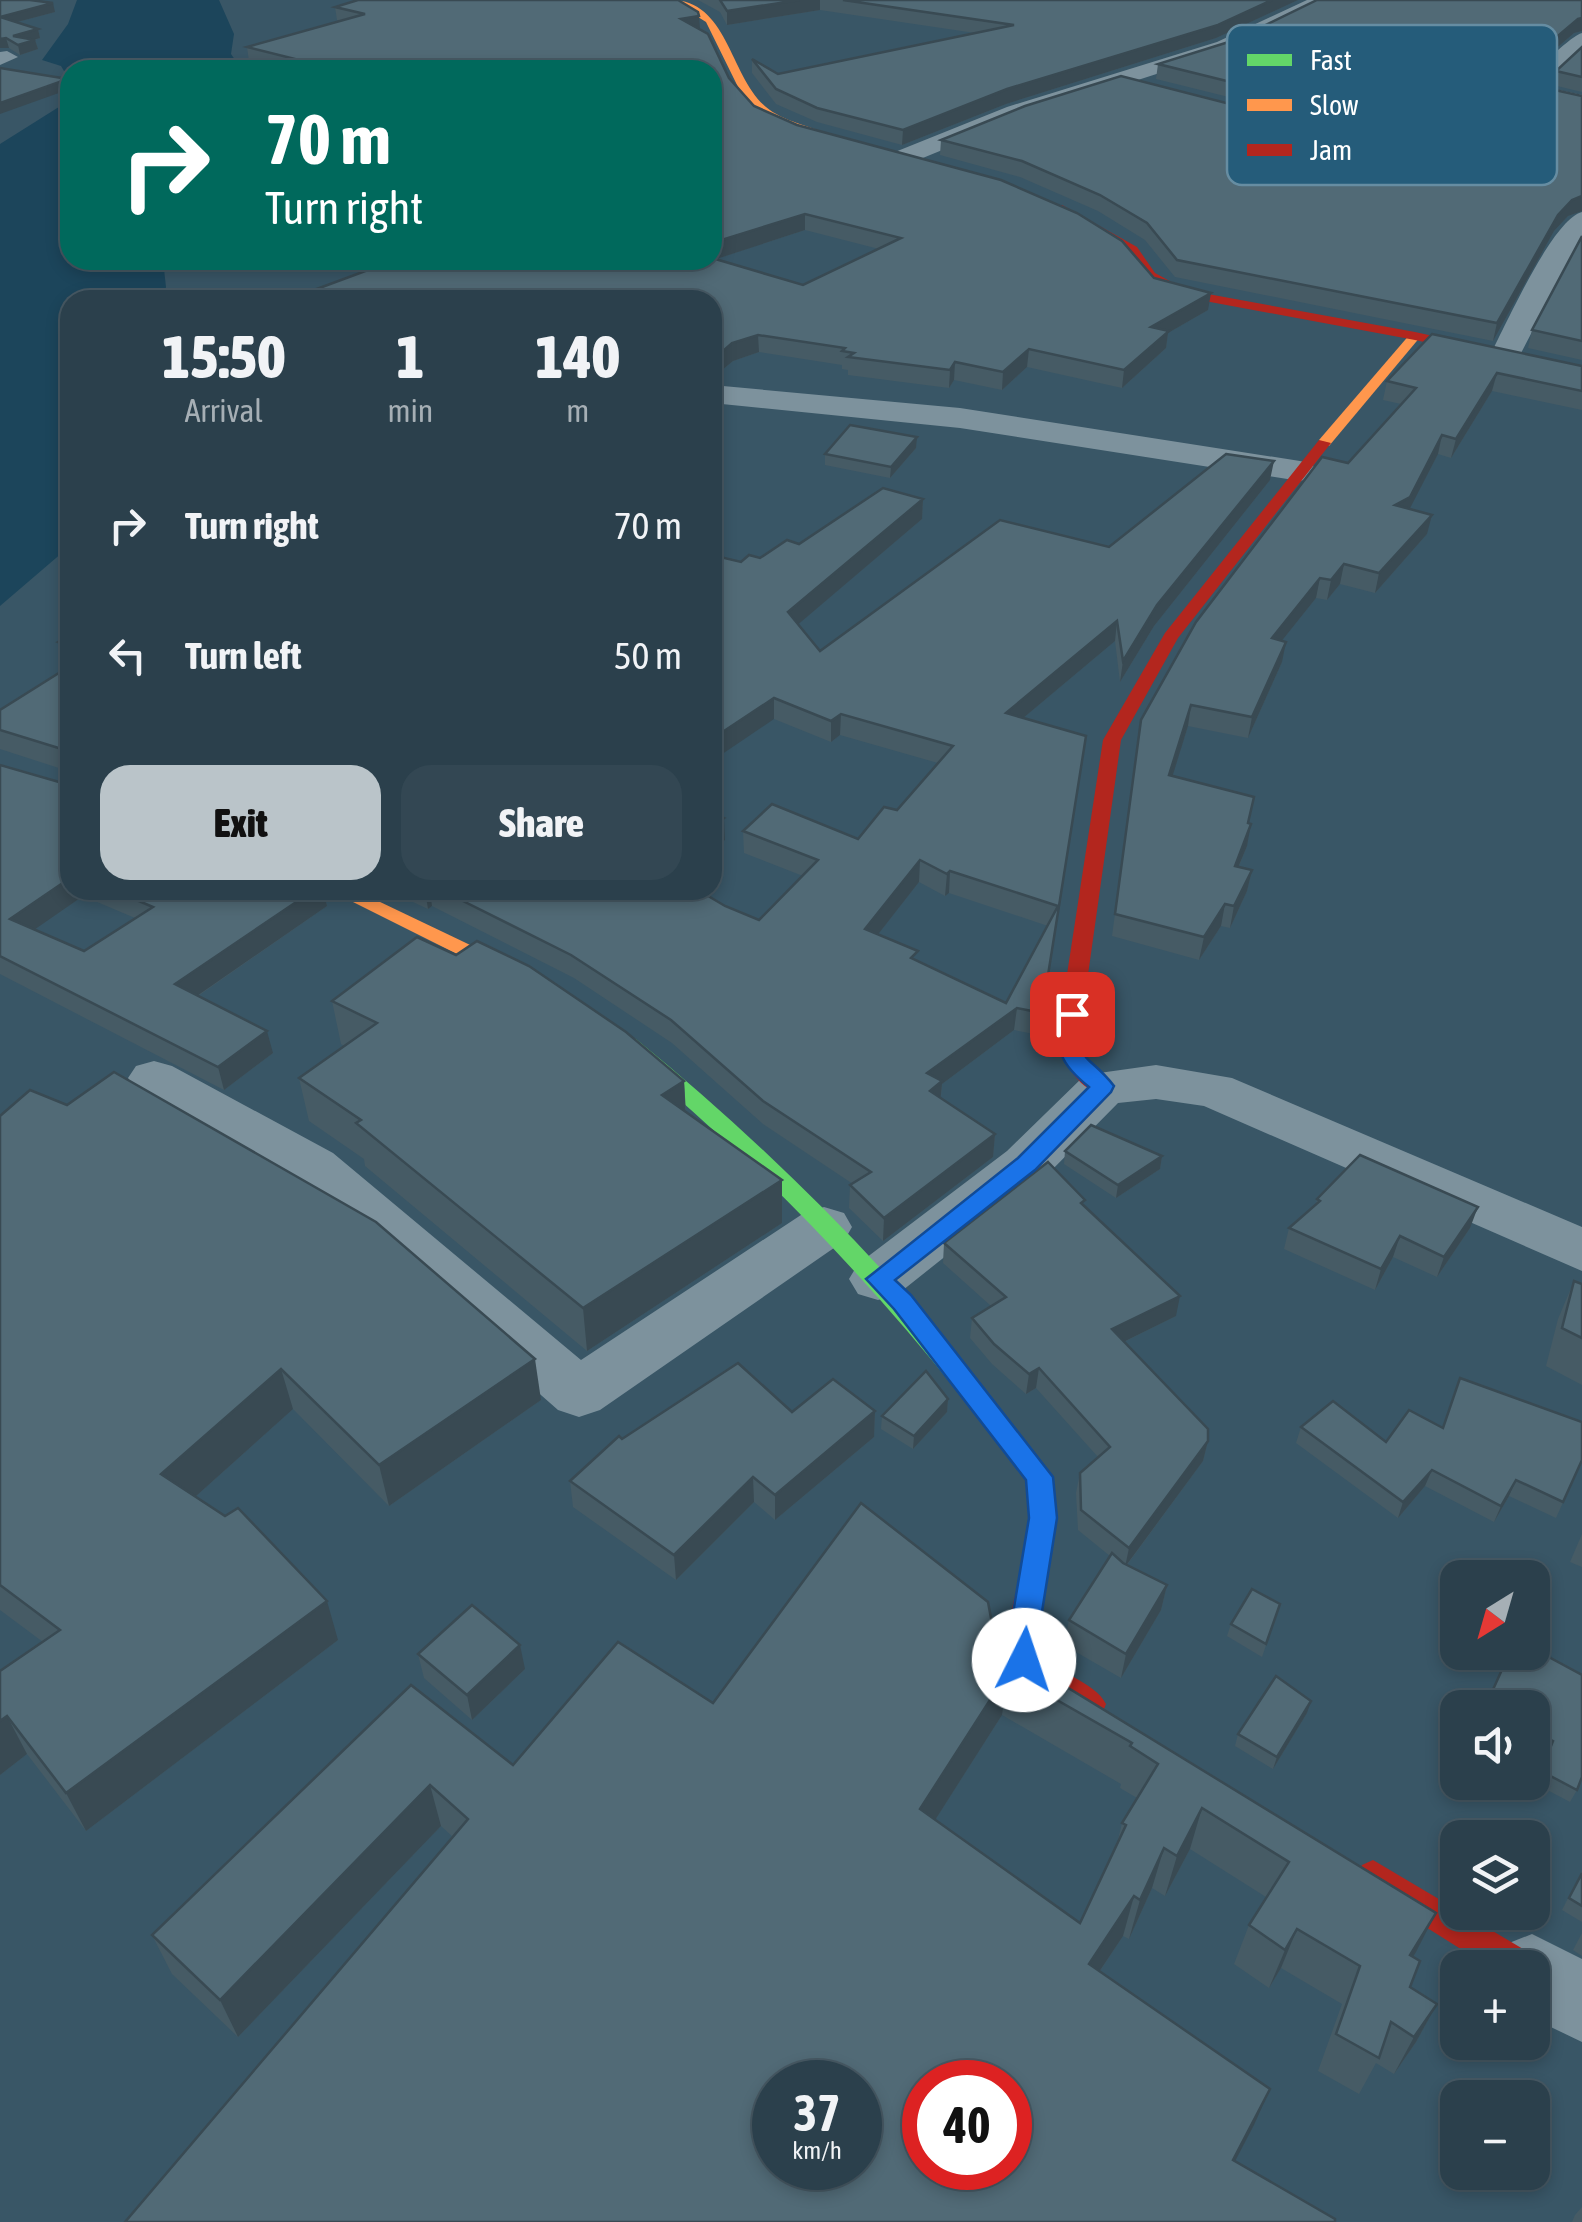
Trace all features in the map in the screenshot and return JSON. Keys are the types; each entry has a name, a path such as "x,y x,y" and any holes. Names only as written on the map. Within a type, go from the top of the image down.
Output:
{"street":[{"path":"675,0 710,20 745,91 765,112 807,131 846,142"},
{"path":"1269,25 1323,0"},
{"path":"1557,63 1582,39"},
{"path":"894,154 1227,45"},
{"path":"1120,80 1154,89"},
{"path":"1557,96 1582,102"},
{"path":"894,154 939,166"},
{"path":"1041,200 1087,220 1133,249 1151,276 1182,294 1415,336 1582,372"},
{"path":"1505,355 1582,220"},
{"path":"1103,1086 1080,1068 1067,1046 1112,740 1171,638 1300,470 1415,336"},
{"path":"722,395 960,418 1300,470"},
{"path":"360,900 554,993"},
{"path":"603,1026 651,1059 714,1113 902,1302 1039,1477 1043,1518 1022,1643 1024,1660 1118,1720"},
{"path":"154,1078 314,1166 579,1393 824,1227"},
{"path":"878,1279 1026,1164 1103,1086 1156,1082 1214,1090 1582,1250"},
{"path":"1354,1864 1495,1950"},
{"path":"1550,1984 1582,2003"}],"water":[{"path":"77,0 219,0 234,34 231,54 235,60 60,60 60,66 42,60 68,24"},
{"path":"60,106 60,270 164,270 166,287 60,290 60,555 0,606 0,144"}],"building":[{"path":"0,0 30,0 53,3 0,17"},
{"path":"358,0 678,0 698,12 699,16 681,19 708,34 720,60 299,60 247,47 365,14 335,7"},
{"path":"720,0 799,0 727,11"},
{"path":"843,0 1272,0 1218,25 1007,89 903,130 817,108 776,89 752,59 778,74 1014,25"},
{"path":"1317,0 1582,0 1582,18 1557,37 1557,25 1266,25"},
{"path":"0,17 38,29 13,36 35,40 18,45 0,39"},
{"path":"1227,42 1227,81 1158,64"},
{"path":"1582,47 1582,77 1557,70"},
{"path":"722,63 729,78 754,106 797,125 1001,180 1077,213 1122,241 1154,278 1211,293 1151,327 1169,331 1124,370 1029,349 1003,372 955,362 950,370 848,357 854,353 842,351 845,348 758,335 732,343 722,352 722,290 314,290 368,270 722,270 722,261 803,285 901,238 805,214 722,240"},
{"path":"0,68 60,78 60,82 0,103"},
{"path":"1121,76 1227,103 1227,185 1557,185 1557,90 1582,96 1582,196 1572,200 1558,215 1497,323 1177,260 1147,223 1100,195 1022,161 941,140 1025,106"},
{"path":"1582,236 1582,341 1532,330"},
{"path":"1432,334 1582,366 1582,391 1497,373 1456,439 1442,435 1410,497 1395,505 1432,515 1379,573 1344,564 1331,580 1320,578 1272,638 1286,642 1252,717 1191,705 1169,775 1254,797 1248,823 1251,824 1235,866 1252,870 1234,906 1225,904 1204,937 1115,914 1141,720 1196,622 1322,457 1348,463 1416,388 1387,381"},
{"path":"850,425 917,437 891,467 825,454"},
{"path":"1226,454 1274,461 1157,605 1123,661 1117,621 1006,713 1086,736 1042,1013 1017,1008 927,1073 942,1081 930,1091 995,1134 884,1218 850,1185 871,1172 763,1101 671,1020 571,955 461,900 715,900 759,920 818,860 743,831 772,804 858,839 884,807 897,810 953,746 841,714 831,721 774,698 722,732 722,557 741,562 749,555 760,558 787,540 799,544 883,488 923,499 788,612 820,651 1000,520 1109,547","holes":["920,860 947,874 950,871 1058,906 1006,1003 911,958 918,951 865,929"]},
{"path":"60,672 60,748 0,730 0,710"},
{"path":"0,765 60,782 60,885 10,919 84,951 153,907 137,900 299,900 175,984 267,1031 218,1067 0,956"},
{"path":"417,937 456,955 477,941 529,966 626,1032 684,1081 662,1095 782,1180 583,1308 356,1123 361,1120 299,1078 377,1023 332,1001"},
{"path":"114,1072 376,1222 535,1359 379,1465 281,1369 161,1474 225,1516 238,1508 327,1601 66,1793 7,1716 0,1721 0,1671 60,1630 0,1585 0,1116 30,1090 67,1105"},
{"path":"1091,1125 1162,1156 1118,1185 1065,1151"},
{"path":"1360,1155 1478,1207 1444,1257 1400,1236 1381,1269 1289,1228 1320,1201 1317,1199"},
{"path":"1048,1162 1085,1200 1081,1203 1180,1296 1112,1329 1208,1429 1208,1441 1129,1548 1081,1510 1080,1473 1110,1447 1039,1368 1029,1374 994,1344 972,1318 1006,1297 944,1243"},
{"path":"1574,1281 1582,1284 1582,1338 1562,1328"},
{"path":"738,1363 792,1412 833,1379 875,1411 775,1495 753,1477 674,1555 570,1481 619,1436 622,1439"},
{"path":"926,1371 948,1399 914,1436 882,1416"},
{"path":"1460,1378 1582,1422 1582,1460 1563,1502 1516,1480 1501,1506 1432,1470 1403,1502 1301,1427 1333,1401 1386,1442 1409,1410 1443,1428"},
{"path":"861,1503 988,1602 991,1618 1011,1653 1436,1913 1410,1955 1420,1961 1410,1987 1437,2004 1414,2037 1391,2022 1379,2058 1336,2034 1360,1966 1297,1929 1285,1950 1249,1925 1289,1862 1202,1808 1177,1856 1164,1848 1140,1900 1134,1896 1089,1964 1270,2089 1233,2160 1335,2222 125,2222 468,1819 430,1785 220,2000 152,1935 411,1685 513,1765 618,1642 713,1703","holes":["1008,1672 1132,1743 1130,1746 1158,1764 1122,1823 1126,1825 1080,1923 920,1809"]},
{"path":"1112,1553 1123,1563 1167,1585 1126,1654 1069,1620"},
{"path":"1252,1589 1280,1604 1266,1644 1231,1624"},
{"path":"472,1605 520,1645 467,1695 418,1654"},
{"path":"1550,1658 1582,1675 1582,1777 1577,1790 1550,1776 1550,1690 1493,1690 1502,1670 1550,1670"},
{"path":"1276,1676 1311,1701 1277,1757 1238,1734"},
{"path":"1582,1873 1582,1906 1569,1898"}],"traffic: fast":[{"path":"628,1044 720,1122 807,1204 889,1292 966,1384"}],"traffic: slow":[{"path":"675,0 710,20 745,91 765,112 828,137"},
{"path":"1324,443 1415,336"},
{"path":"360,900 530,982"}],"traffic: jam":[{"path":"1058,207 1133,249 1151,276 1182,293 1415,336 1582,373"},
{"path":"1103,1087 1079,1068 1067,1046 1112,740 1171,637 1324,443"},
{"path":"966,1384 1039,1477 1043,1518 1022,1643 1041,1673 1091,1704"},
{"path":"1373,1876 1494,1950"}],"route":[{"path":"1024,1660 1022,1643 1043,1518 1039,1477 902,1302 878,1279 1026,1164 1103,1086 1080,1068 1067,1046 1072,1014"}]}
